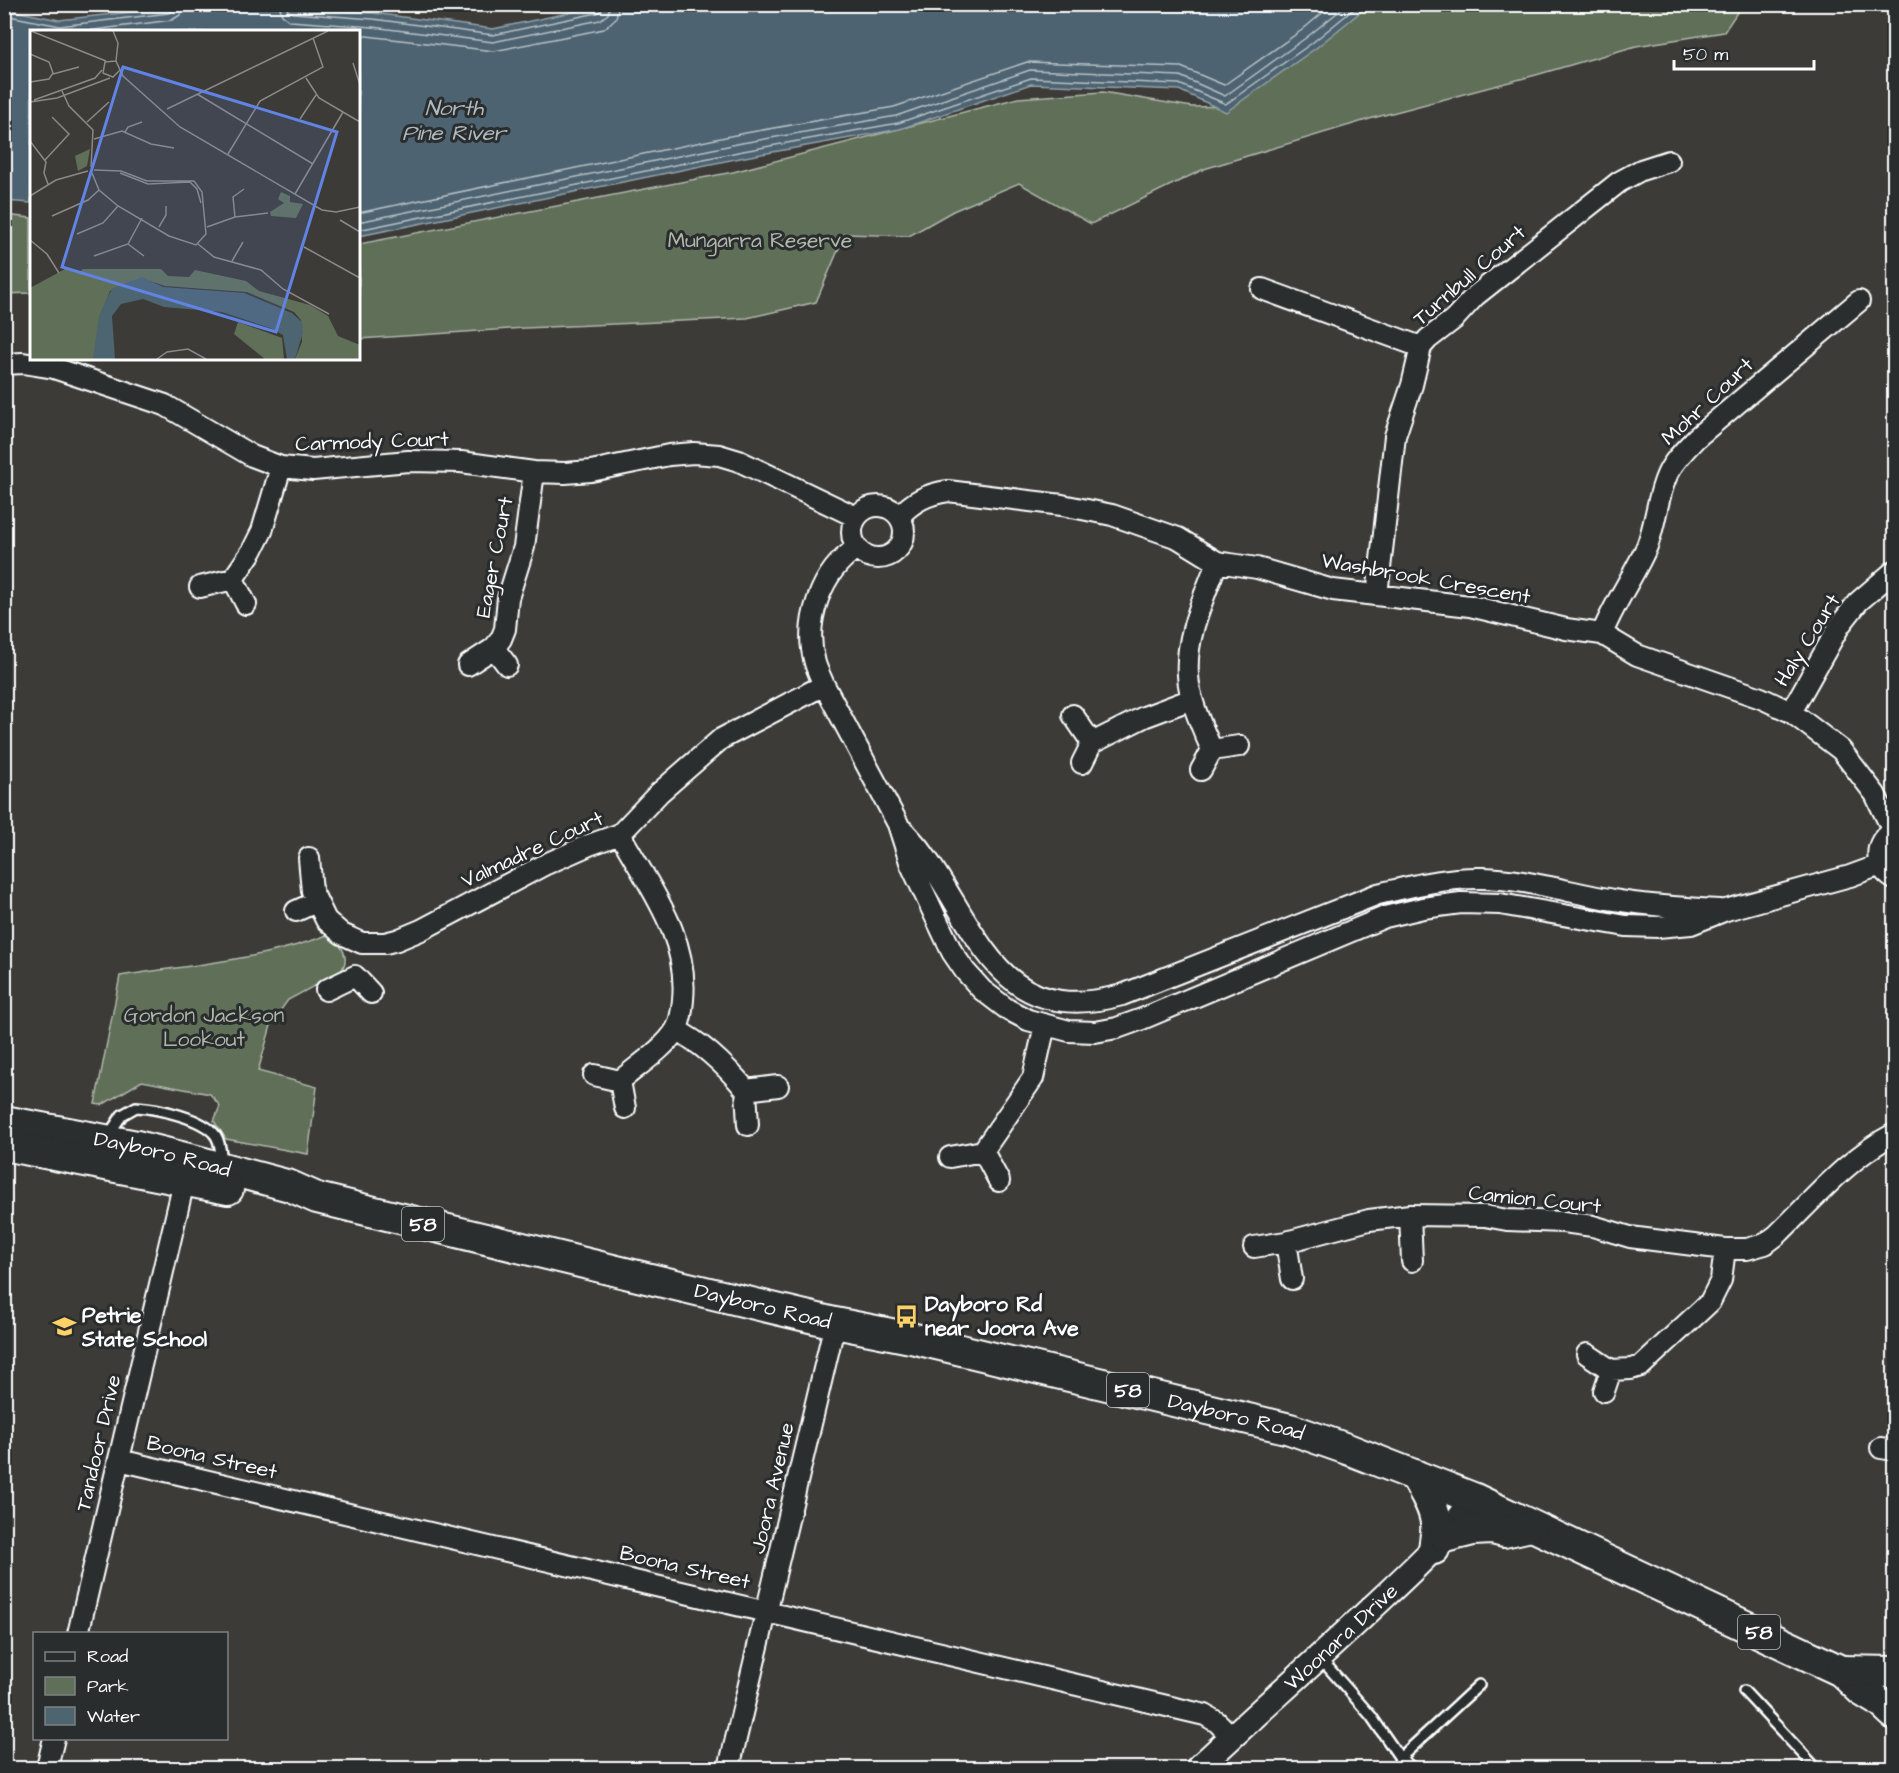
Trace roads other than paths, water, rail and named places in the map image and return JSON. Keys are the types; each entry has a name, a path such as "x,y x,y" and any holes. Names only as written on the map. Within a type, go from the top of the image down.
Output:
{"main road":[{"name":"Dayboro Road","path":"4,1121 105,1140 186,1169 223,1188 288,1199 318,1198"},
{"name":"Dayboro Road","path":"4,1145 186,1169 223,1168 290,1186 318,1198 835,1323 911,1338 1290,1429 1473,1498 1534,1526 1840,1671 1862,1691 1882,1703 1894,1714"},
{"path":"1415,1475 1435,1518 1439,1543 1473,1530 1492,1529 1504,1532 1534,1526"},
{"name":"Dayboro Road","path":"1840,1671 1894,1672"}],"street":[{"name":"Turnbull Court","path":"1377,596 1395,435 1412,385 1421,347 1454,319 1475,296 1619,182 1641,170 1669,161"},
{"path":"1262,289 1421,347"},
{"name":"Mohr Court","path":"1602,634 1610,613 1646,548 1660,492 1668,472 1682,453 1696,438 1859,301"},
{"name":"Carmody Court","path":"4,364 23,363 54,368 165,405 252,456 281,467 313,470 408,461 460,462 534,472 591,471 678,454 719,455 739,461 856,517"},
{"path":"200,587 233,579 252,551 262,531 281,467"},
{"name":"Eager Court","path":"468,665 494,648 505,629 508,598 524,547 534,472"},
{"name":"Washbrook Crescent","path":"899,516 918,499 948,491 1062,505 1112,515 1154,529 1189,544 1217,562 1257,568 1333,590 1470,606 1566,629 1602,634 1637,655 1761,698 1791,712 1841,750 1875,794 1894,830"},
{"path":"869,507 885,507 899,516 904,533 902,542 890,555 881,558 864,554 857,548 851,533 856,517 869,507"},
{"path":"857,548 837,565 817,599 812,618 814,662 898,824 911,865 952,952 964,971 982,990 1007,1009 1028,1020 1045,1025 1069,1031 1095,1032 1117,1028 1385,917 1423,908 1461,903 1500,904 1626,926 1658,927 1691,924 1726,910 1850,876 1887,872 1878,849 1881,841 1894,830"},
{"path":"1212,750 1192,699 1188,675 1189,646 1217,562"},
{"name":"Haly Court","path":"1791,712 1840,625 1858,602 1894,571"},
{"path":"233,579 246,604"},
{"name":"Eager Court","path":"494,648 507,665"},
{"name":"Valmadre Court","path":"362,943 385,943 408,936 546,864 620,834 659,793 721,739 824,684"},
{"path":"1082,763 1092,744 1144,717 1192,699"},
{"path":"1073,715 1092,744"},
{"path":"1212,750 1239,746"},
{"path":"1200,770 1212,750"},
{"path":"898,824 925,856 981,946 995,964 1010,979 1028,991 1049,998 1074,1002 1097,1002 1122,995 1378,894 1413,885 1447,880 1482,878 1522,882 1614,900 1726,910"},
{"path":"620,834 670,922 677,939 681,955 684,992 676,1030 669,1040 620,1081"},
{"path":"309,858 310,879 316,902 326,920 342,934 362,943 355,976"},
{"path":"296,911 316,902"},
{"path":"326,990 355,976"},
{"path":"355,976 371,993"},
{"path":"950,1157 983,1151 1033,1078 1045,1025"},
{"path":"676,1030 704,1047 746,1090 748,1125"},
{"path":"594,1075 620,1081"},
{"path":"620,1081 625,1108"},
{"path":"746,1090 778,1086"},
{"name":"Camion Court","path":"1254,1247 1286,1242 1369,1220 1410,1215 1485,1216 1507,1220 1563,1222 1593,1226 1630,1238 1725,1249 1748,1249 1765,1244 1777,1235 1854,1161 1877,1143 1894,1134"},
{"path":"983,1151 999,1182"},
{"name":"Tandoor Drive","path":"78,1632 186,1169"},
{"path":"1410,1215 1412,1261"},
{"path":"1286,1242 1292,1279"},
{"path":"1587,1354 1611,1370 1631,1370 1641,1366 1710,1302 1721,1280 1725,1249"},
{"name":"Joora Avenue","path":"729,1768 835,1323"},
{"path":"1604,1391 1611,1370"},
{"name":"Boona Street","path":"119,1460 1205,1715 1217,1722 1232,1737"},
{"name":"Woonara Drive","path":"1198,1768 1320,1658 1439,1543 1473,1498"},
{"path":"47,1768 54,1740"}],"lane":[{"path":"105,1140 123,1115 136,1107 194,1120 209,1128 218,1139 223,1168"},
{"path":"1320,1658 1371,1716 1399,1763 1412,1768"},
{"path":"1399,1763 1479,1685"},
{"path":"1744,1691 1816,1768"}],"water":[{"name":"North Pine River","path":"610,4 1369,4 1316,48 1226,112 1179,90 1031,84 900,129 745,157 360,236 360,30 30,30 30,203 5,201 5,9 59,20 194,5 251,5 373,13 493,29"}],"place":[{"name":"Dayboro Rd near Joora Ave","path":"907,1316"},
{"name":"Petrie State School","path":"64,1327"}],"park label":[{"name":"Mungarra Reserve","path":"760,240"},
{"name":"Gordon Jackson Lookout","path":"204,1027"}]}
